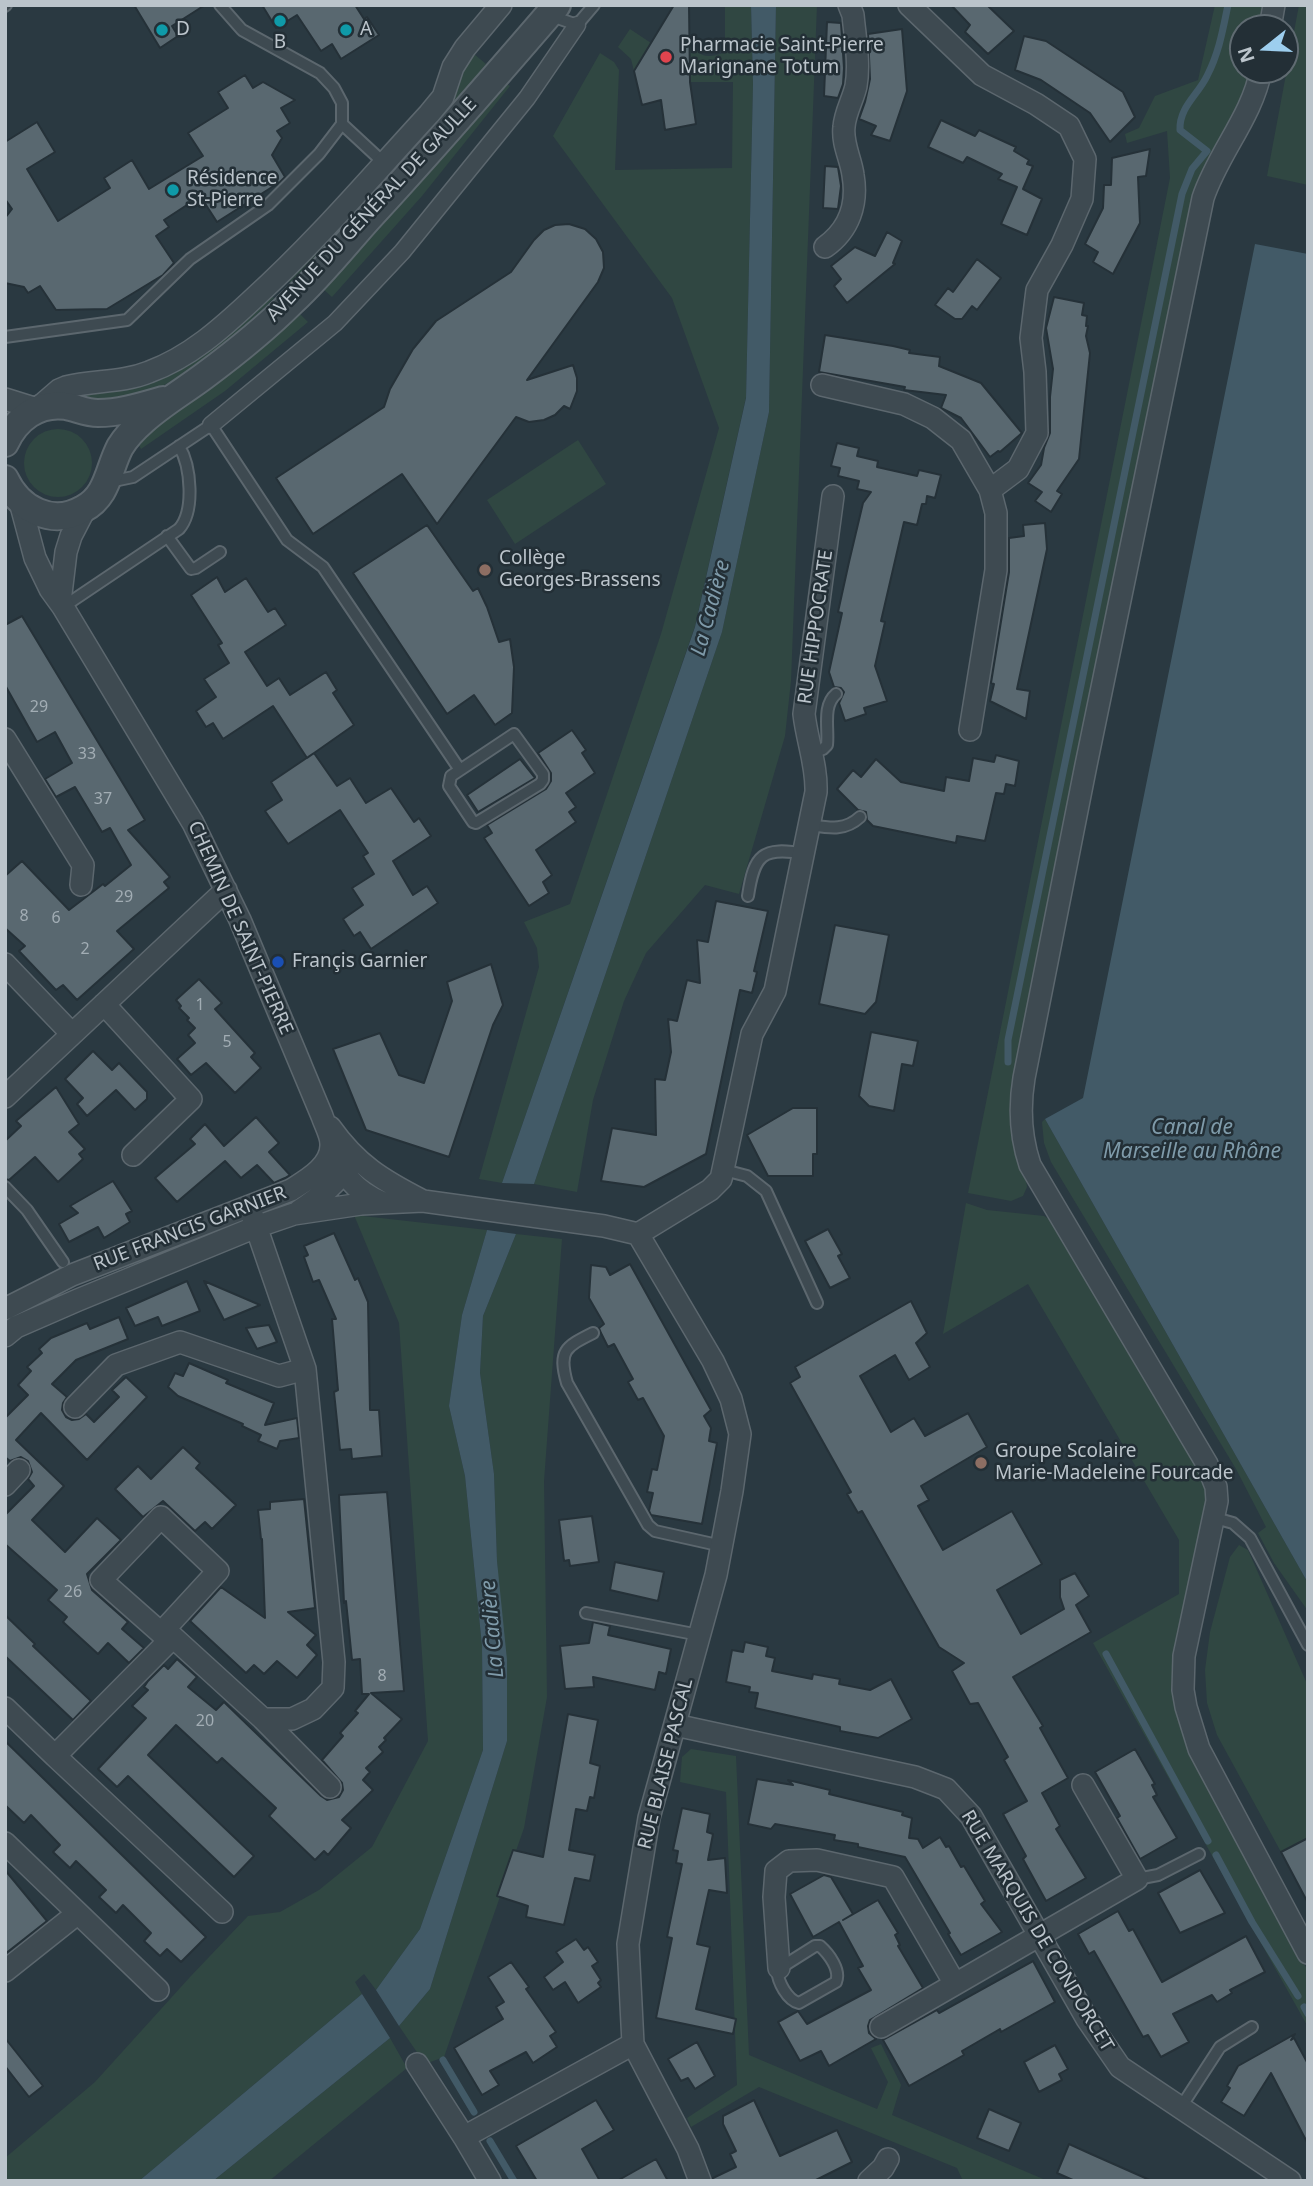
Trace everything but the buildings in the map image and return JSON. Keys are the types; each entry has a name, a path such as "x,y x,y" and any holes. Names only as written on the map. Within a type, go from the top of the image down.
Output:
{"street":[{"name":"AVENUE DU GÉNÉRAL DE GAULLE","path":"6,435 25,416 59,390 128,379 173,362 227,323 274,281 443,97 453,67 464,48 501,5"},
{"path":"825,247 836,239 845,227 853,208 853,175 843,136 846,113 857,83 853,15 849,5"},
{"path":"909,5 982,75 1036,104 1069,126 1085,159 1082,199 1062,245 1037,290 1031,338 1037,433 1018,469 990,490"},
{"name":"AVENUE DU GÉNÉRAL DE GAULLE","path":"85,509 98,497 122,444 143,421 221,363 293,301 450,130 553,10"},
{"path":"211,425 335,323 402,252 527,98 578,25"},
{"path":"1256,84 1244,121 1219,160 1203,198 1080,792 1024,1078 1020,1115 1021,1132 1030,1165 1207,1464 1216,1488 1215,1518 1184,1656 1183,1690 1186,1707 1199,1749 1308,1953"},
{"path":"822,385 904,404 933,418 961,440 990,490 996,513 996,570 970,730"},
{"path":"5,398 37,409"},
{"name":"AVENUE DU GÉNÉRAL DE GAULLE","path":"37,409 66,406 81,411 112,412 171,398"},
{"path":"81,411 94,420 104,433 110,447 110,474"},
{"path":"10,491 44,515 72,514 85,509"},
{"name":"CHEMIN DE SAINT-PIERRE","path":"10,491 35,558 50,589 62,604 193,823 226,890 322,1116"},
{"name":"RUE HIPPOCRATE","path":"724,1170 752,1034 775,991 817,792 804,714 833,496"},
{"path":"62,604 66,552 85,509"},
{"path":"5,739 83,865 81,885"},
{"path":"5,1097 226,890"},
{"path":"5,964 72,1034"},
{"path":"104,1004 191,1099 133,1155"},
{"path":"322,1116 331,1145 349,1165 375,1174 423,1201"},
{"path":"322,1116 349,1165 358,1190 386,1205"},
{"name":"RUE FRANCIS GARNIER","path":"5,1309 72,1275 291,1190 316,1173 327,1158 331,1145"},
{"path":"294,1214 320,1198 349,1165"},
{"path":"294,1214 361,1205 423,1201 541,1216 638,1234 710,1190 721,1179 724,1170"},
{"path":"248,1206 305,1369 334,1662 333,1688 313,1709 292,1719 263,1719"},
{"name":"RUE FRANCIS GARNIER","path":"5,1336 16,1327 78,1300 294,1214"},
{"name":"RUE BLAISE PASCAL","path":"633,2044 628,1944 649,1818 722,1546 740,1434 731,1399 713,1361 638,1234"},
{"path":"75,1407 116,1365 180,1342 279,1376 305,1369"},
{"path":"55,1756 118,1691 167,1635 218,1571 161,1517 101,1580 167,1635 263,1719 330,1787"},
{"path":"5,1708 222,1912"},
{"name":"RUE MARQUIS DE CONDORCET","path":"675,1725 915,1777 946,1789 971,1816 1087,2018 1120,2067 1290,2181"},
{"path":"881,2027 1137,1879 1083,1785"},
{"path":"5,1843 158,1990"},
{"path":"779,1968 774,1897 776,1871 789,1861 817,1860 893,1877 955,1984"},
{"path":"5,1971 78,1913"},
{"path":"464,2137 633,2044 688,2149 700,2181"},
{"path":"417,2064 490,2181"},
{"path":"869,2181 888,2159"}],"lane":[{"path":"5,337 127,320 190,259 268,205 319,154 342,124 341,103 334,88 320,73 242,30 220,5"},
{"path":"553,10 578,25 594,5"},
{"path":"342,124 384,163"},
{"path":"110,474 133,477 211,425 287,540 323,567 460,770"},
{"path":"62,604 185,522 188,512 188,467 179,446"},
{"path":"167,536 191,569 220,552"},
{"path":"812,752 827,745 827,712 832,697 836,694"},
{"path":"514,734 542,774 543,780 477,824 472,822 449,786 452,776 460,770 514,734"},
{"path":"748,896 751,872 762,857 844,828 860,817"},
{"path":"724,1170 747,1176 766,1191 817,1303"},
{"path":"5,1186 27,1210 63,1262"},
{"path":"593,1333 570,1345 564,1352 562,1365 567,1383 648,1525 655,1531 722,1546"},
{"path":"1215,1518 1233,1523 1250,1538 1308,1645"},
{"path":"586,1612 699,1635"},
{"path":"1137,1879 1158,1875 1199,1854"},
{"path":"820,1946 838,1972 838,1978 836,1982 799,2003 790,2000 777,1975 779,1968 820,1946"},
{"path":"1181,2107 1220,2047 1252,2027"}],"green space":[{"path":"725,5 751,5 753,84 746,397 695,626 502,1183 479,1179 539,967 537,948 524,922 570,904 661,634 719,428 672,298 553,136 600,53 614,62 619,70 615,170 732,168 733,82 690,82 690,41 701,54 713,56 723,53"},
{"path":"776,5 817,5 791,681 785,736 739,894 705,885 646,953 624,1001 593,1100 577,1192 534,1184 722,632 769,412"},
{"path":"1215,5 1265,5 1263,14 1229,14 1229,84 1247,84 1240,107 1198,180 1189,213 1013,1089 1027,1187 1023,1196 1011,1201 968,1193 1170,178 1167,131 1127,143 1125,134 1139,128 1155,96 1198,80"},
{"path":"1299,5 1308,5 1308,185 1267,176 1284,84 1299,84"},
{"path":"630,29 651,43 634,71 631,59 618,47"},
{"path":"474,54 486,64 449,112 291,283 286,278 455,83"},
{"path":"505,83 510,86 422,196 332,297 323,289"},
{"path":"269,294 274,298 217,349 168,383 143,396 120,403 99,403 74,391 114,389"},
{"path":"298,312 308,322 225,391 141,449 136,440 250,357"},
{"path":"51,429 65,429 77,434 87,444 92,463 87,482 77,492 65,497 51,497 39,492 29,482 24,470 24,456 29,444 39,434"},
{"path":"578,440 606,484 515,544 487,500"},
{"path":"1045,1119 1308,1583 1308,1611 1274,1563 1258,1533 1266,1527 1236,1469 1051,1162 1044,1143 1042,1122"},
{"path":"966,1203 987,1210 1044,1216 1052,1221 1201,1470 1208,1490 1208,1509 1180,1628 1192,1755 1308,1971 1308,2027 1093,1643 1179,1594 1179,1540 1028,1284 943,1334"},
{"path":"354,1215 487,1230 462,1315 449,1406 465,1476 482,1646 483,1750 420,1929 376,1990 364,1974 355,1982 362,1994 139,2181 5,2181 5,2158 95,2082 248,1916 280,1912 319,1890 372,1847 428,1741 399,1323"},
{"path":"516,1234 562,1239 544,1481 547,1697 524,1828 444,2057 425,2064 399,2026 430,1989 507,1741 494,1474 480,1373 483,1316"},
{"path":"1239,1545 1248,1550 1308,1686 1308,1838 1281,1852 1217,1735 1207,1703 1205,1670 1210,1632 1230,1557"},
{"path":"691,1749 736,1756 749,2055 877,2109 888,2082 871,2048 881,2044 901,2085 892,2115 1048,2181 963,2181 957,2168 759,2087 691,2127 687,2118 737,2085 726,1792 680,1782 682,1757"},
{"path":"390,2038 407,2068 269,2181 213,2181"}],"water":[{"name":"La Cadière","path":"751,5 776,5 769,412 722,632 534,1184 502,1183 695,627 746,398 753,84"},
{"name":"Canal de Marseille au Rhône","path":"1255,244 1308,254 1308,1583 1045,1119 1083,1098"},
{"name":"La Cadière","path":"487,1230 516,1234 483,1316 480,1373 494,1474 497,1561 507,1660 507,1741 430,1989 399,2026 376,1990 420,1929 483,1750 482,1646 465,1476 449,1406 462,1315"},
{"path":"362,1994 390,2038 213,2181 139,2181"}],"waterway":[{"path":"1008,1062 1008,1040 1182,194 1192,169 1207,151 1180,130 1181,122 1186,108 1211,67 1228,5"},
{"path":"1106,1654 1208,1841"},
{"path":"1216,1855 1252,1922 1298,1996"},
{"path":"1304,2007 1308,2014"},
{"path":"443,2060 474,2112"},
{"path":"490,2141 514,2181"}],"place":[{"name":"B","path":"280,21"},
{"name":"D","path":"162,30"},
{"name":"A","path":"346,30"},
{"name":"Pharmacie Saint-Pierre Marignane Totum","path":"666,57"},
{"name":"Résidence St-Pierre","path":"173,190"},
{"name":"Collège Georges-Brassens","path":"485,570"},
{"name":"Françis Garnier","path":"278,962"},
{"name":"Groupe Scolaire Marie-Madeleine Fourcade","path":"981,1463"}]}
